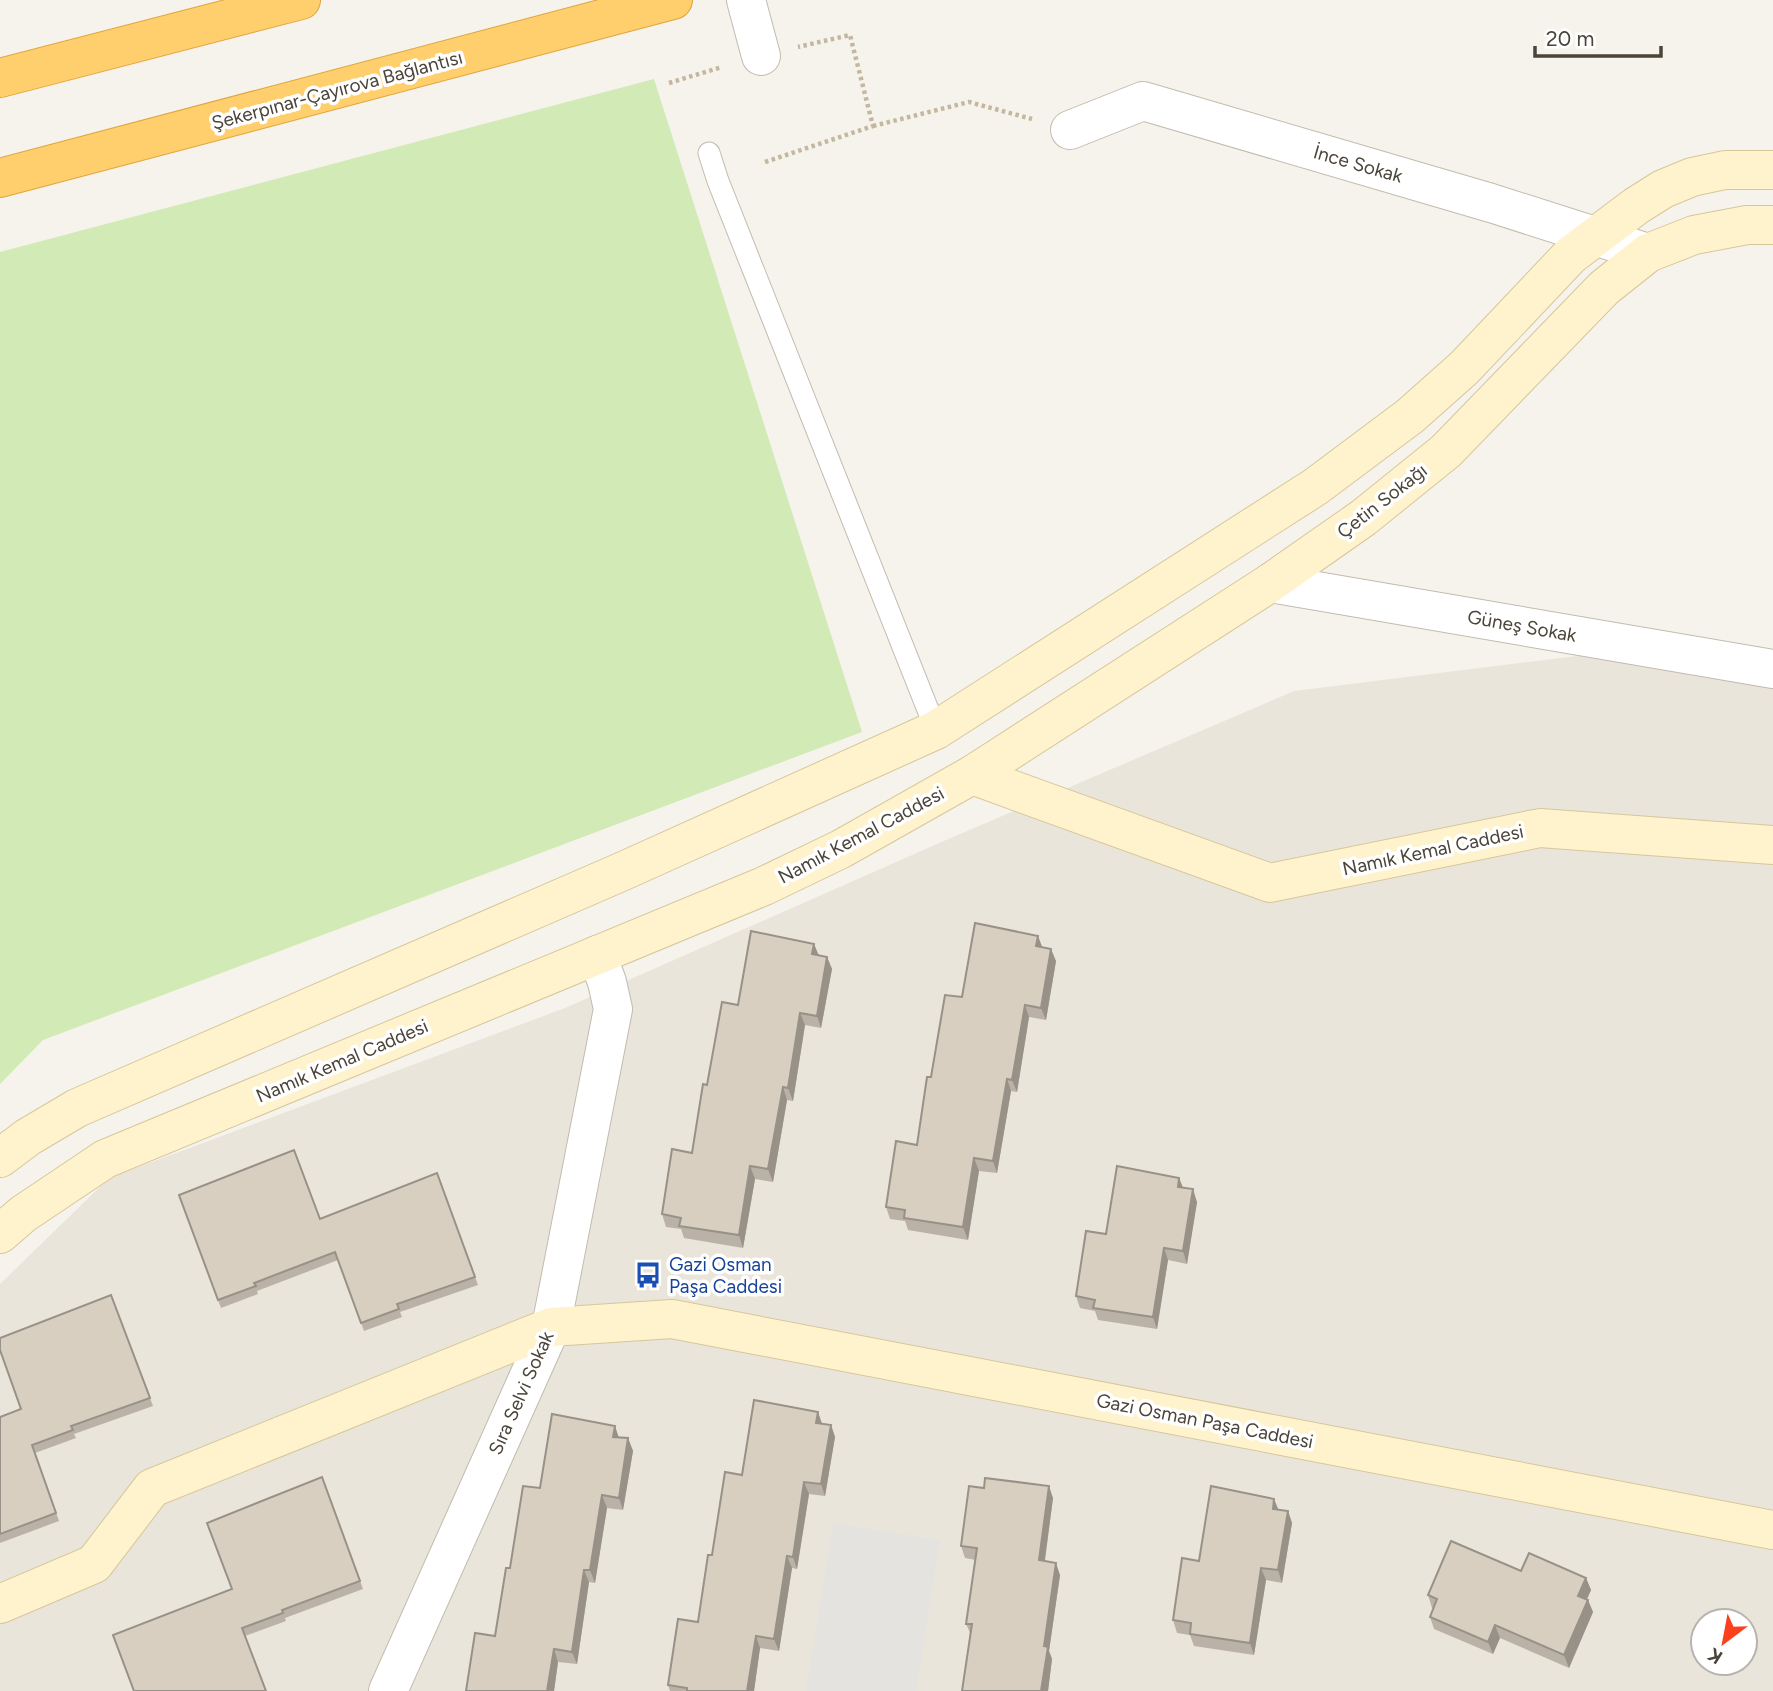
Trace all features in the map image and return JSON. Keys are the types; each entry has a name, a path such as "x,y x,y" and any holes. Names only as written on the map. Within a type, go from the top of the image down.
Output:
{"highway":[{"path":"0,78 301,0"},
{"name":"Şekerpınar-Çayırova Bağlantısı","path":"0,178 673,0"},
{"path":"0,186 56,164"}],"street":[{"path":"746,0 761,56"},
{"name":"İnce Sokak","path":"1070,130 1143,101 1648,253"},
{"path":"0,1158 28,1137 77,1108 621,872 936,730 1315,487 1399,424 1464,368 1571,255 1636,206 1692,177 1725,170 1773,170"},
{"name":"Çetin Sokağı","path":"972,775 1270,583 1363,517 1446,451 1604,288 1648,253 1694,235 1747,225 1773,225"},
{"name":"Güneş Sokak","path":"1270,583 1773,669"},
{"name":"Namık Kemal Caddesi","path":"0,1234 23,1214 105,1159 764,886 841,849 972,775 1270,883 1540,828 1773,845"},
{"name":"Sıra Selvi Sokak","path":"388,1691 551,1327 613,1009 597,955"},
{"name":"Gazi Osman Paşa Caddesi","path":"0,1604 94,1564 152,1488 551,1327 672,1319 1773,1530"}],"lane":[{"path":"709,153 936,730"}],"path":[{"path":"850,35 873,126"},
{"path":"765,162 873,126 969,102 1070,130"}],"shaded area":[{"path":"1699,641 1773,652 1773,1691 0,1691 0,1284 109,1178 565,1008 946,840 1294,691"},
{"path":"833,1523 940,1540 916,1691 806,1691"}],"green space":[{"path":"654,79 862,732 43,1040 0,1084 0,252"}],"building":[{"path":"975,923 1038,936 1036,946 1051,949 1041,1008 1025,1005 1012,1080 1007,1079 993,1161 974,1158 963,1227 904,1218 905,1210 886,1207 896,1141 917,1145 927,1077 931,1077 945,995 962,997"},
{"path":"751,931 814,944 812,954 827,957 817,1016 800,1013 788,1088 783,1087 768,1169 750,1166 739,1235 679,1226 681,1218 662,1214 672,1149 692,1153 703,1084 707,1085 722,1002 738,1005"},
{"path":"294,1150 320,1219 437,1173 475,1277 397,1304 399,1309 361,1323 335,1252 218,1300 179,1195"},
{"path":"1117,1166 1179,1178 1178,1187 1193,1189 1183,1251 1164,1248 1153,1317 1093,1308 1095,1300 1076,1296 1086,1231 1106,1234"},
{"path":"111,1295 150,1398 71,1426 73,1430 32,1445 56,1513 0,1534 0,1417 21,1409 0,1350 0,1338"},
{"path":"754,1400 818,1412 816,1423 831,1425 821,1484 804,1482 793,1557 787,1556 774,1639 756,1636 747,1691 687,1691 687,1688 668,1685 678,1619 698,1622 725,1472 742,1475"},
{"path":"552,1414 615,1426 613,1437 628,1438 619,1498 602,1495 590,1570 584,1570 572,1652 554,1649 547,1691 466,1691 475,1633 495,1636 506,1568 510,1568 523,1486 540,1488"},
{"path":"322,1477 360,1581 242,1628 266,1691 134,1691 113,1635 232,1589 207,1523"},
{"path":"985,1478 1049,1486 1039,1560 1056,1563 1044,1646 1048,1647 1041,1691 962,1691 972,1624 966,1624 977,1548 961,1546 969,1486 984,1488"},
{"path":"1211,1486 1274,1499 1273,1509 1288,1511 1278,1570 1261,1568 1250,1643 1190,1634 1191,1623 1173,1620 1182,1558 1199,1561"},
{"path":"1451,1541 1521,1571 1529,1553 1586,1578 1578,1596 1588,1600 1564,1655 1495,1625 1488,1642 1430,1617 1437,1599 1428,1595"}],"place":[{"name":"Gazi Osman Paşa Caddesi","path":"648,1275"}]}
